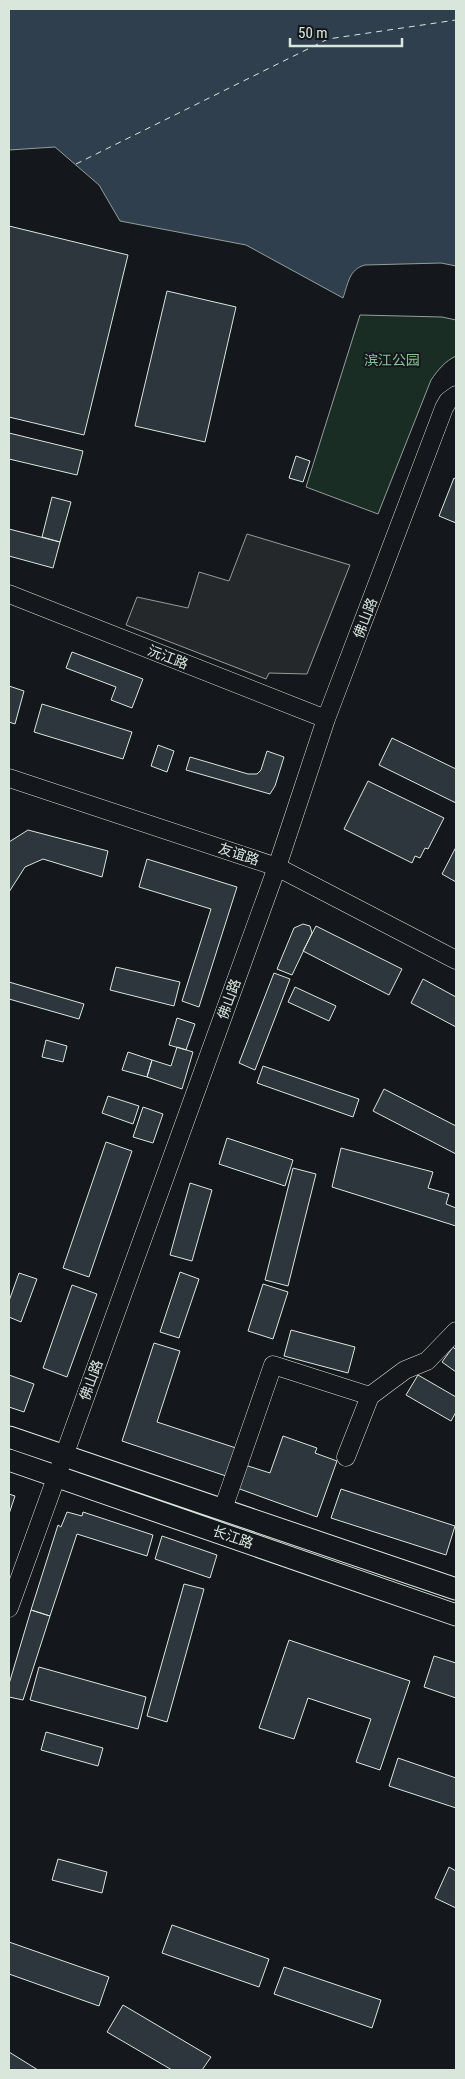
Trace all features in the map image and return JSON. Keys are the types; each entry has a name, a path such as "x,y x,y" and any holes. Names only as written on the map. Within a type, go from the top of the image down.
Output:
{"main road":[{"name":"长江路","path":"9,1437 456,1589"},
{"name":"长江路","path":"9,1460 456,1615"}],"street":[{"name":"佛山路","path":"9,1608 276,866 326,719 444,408 448,401 456,395"},
{"name":"沅江路","path":"9,594 326,719"},
{"name":"友谊路","path":"10,780 276,866 456,960"},
{"path":"346,1458 370,1396 405,1370 427,1361 456,1331"},
{"path":"223,1510 272,1365 370,1396"}],"green space":[{"name":"滨江公园","path":"360,315 442,317 456,320 456,356 448,360 431,380 378,514 306,487"}],"shaded area":[{"path":"247,534 350,565 307,674 269,673 266,679 126,625 137,597 188,608 199,572 229,581"}],"water":[{"path":"9,9 456,9 456,266 441,263 365,265 352,274 343,298 246,245 120,221 99,185 55,147 9,150"}],"building":[{"path":"9,226 128,255 84,435 9,417"},
{"path":"167,291 236,307 205,442 135,426"},
{"path":"9,433 83,451 77,475 9,459"},
{"path":"296,456 310,461 303,482 289,478"},
{"path":"454,478 456,479 456,523 439,516"},
{"path":"52,497 71,502 60,542 42,537"},
{"path":"9,529 60,542 53,568 9,556"},
{"path":"72,652 143,679 132,708 111,700 116,687 66,668"},
{"path":"9,686 24,691 15,724 9,722"},
{"path":"42,704 132,732 123,759 34,732"},
{"path":"392,738 456,769 456,803 379,765"},
{"path":"158,745 174,751 167,772 151,766"},
{"path":"267,751 284,757 275,786 270,794 186,770 190,757 248,774 257,774 261,770"},
{"path":"368,781 444,818 428,849 425,848 420,858 415,856 412,863 344,829"},
{"path":"28,830 108,851 102,877 43,859 25,867 9,892 9,842"},
{"path":"456,847 456,882 442,874"},
{"path":"147,859 237,887 199,1007 182,1001 211,909 139,887"},
{"path":"303,924 310,926 312,933 292,975 277,969 294,928"},
{"path":"316,926 402,969 389,995 303,951"},
{"path":"116,967 180,982 174,1006 110,990"},
{"path":"274,973 290,979 255,1070 239,1063"},
{"path":"423,979 456,997 456,1027 411,1003"},
{"path":"9,982 84,1004 79,1019 9,999"},
{"path":"295,987 336,1006 329,1021 288,1002"},
{"path":"177,1018 195,1024 186,1050 169,1045"},
{"path":"46,1040 67,1046 63,1062 42,1057"},
{"path":"177,1047 193,1052 182,1089 147,1077 152,1060 171,1066"},
{"path":"128,1052 152,1060 147,1077 122,1070"},
{"path":"263,1066 359,1099 353,1117 257,1083"},
{"path":"384,1089 456,1126 456,1154 373,1111"},
{"path":"108,1096 139,1106 133,1124 102,1113"},
{"path":"143,1107 163,1114 153,1143 133,1137"},
{"path":"227,1138 293,1160 285,1186 219,1164"},
{"path":"106,1142 132,1151 89,1277 63,1268"},
{"path":"341,1148 433,1172 428,1188 449,1194 446,1204 456,1208 456,1226 332,1187"},
{"path":"293,1168 316,1174 288,1286 265,1280"},
{"path":"190,1183 212,1190 192,1261 170,1255"},
{"path":"180,1272 199,1279 179,1338 160,1332"},
{"path":"19,1273 37,1279 21,1322 9,1317 9,1301"},
{"path":"263,1284 288,1292 273,1339 248,1331"},
{"path":"72,1285 97,1294 67,1377 43,1368"},
{"path":"291,1330 355,1347 348,1373 284,1356"},
{"path":"154,1343 180,1351 157,1422 236,1448 226,1476 122,1441"},
{"path":"453,1347 456,1350 456,1372 442,1362"},
{"path":"9,1375 34,1384 24,1412 9,1407"},
{"path":"418,1375 456,1397 456,1412 451,1421 406,1395"},
{"path":"283,1436 317,1448 315,1453 337,1461 317,1517 237,1488 245,1465 270,1473"},
{"path":"341,1489 455,1526 446,1555 331,1518"},
{"path":"9,1494 15,1496 9,1514"},
{"path":"67,1512 82,1516 83,1512 153,1535 147,1556 77,1534 50,1616 31,1610 58,1525 61,1527"},
{"path":"162,1536 217,1555 210,1578 155,1559"},
{"path":"184,1584 204,1589 167,1722 147,1716"},
{"path":"31,1610 50,1616 23,1700 9,1697 9,1684"},
{"path":"289,1640 410,1681 380,1770 356,1762 371,1719 308,1698 294,1739 259,1728"},
{"path":"434,1656 456,1663 456,1698 424,1687"},
{"path":"39,1667 146,1697 138,1729 30,1700"},
{"path":"46,1732 103,1748 98,1766 41,1750"},
{"path":"398,1758 456,1778 456,1808 389,1786"},
{"path":"58,1859 107,1872 102,1893 52,1880"},
{"path":"449,1867 456,1871 456,1908 435,1898"},
{"path":"172,1925 269,1959 259,1987 162,1953"},
{"path":"9,1942 109,1977 99,2006 9,1974"},
{"path":"284,1967 381,2000 372,2028 274,1994"},
{"path":"123,2005 211,2057 202,2070 172,2070 107,2032"},
{"path":"9,2052 38,2070 9,2070"}],"ferry route":[{"path":"76,164 328,39 456,20"}]}
